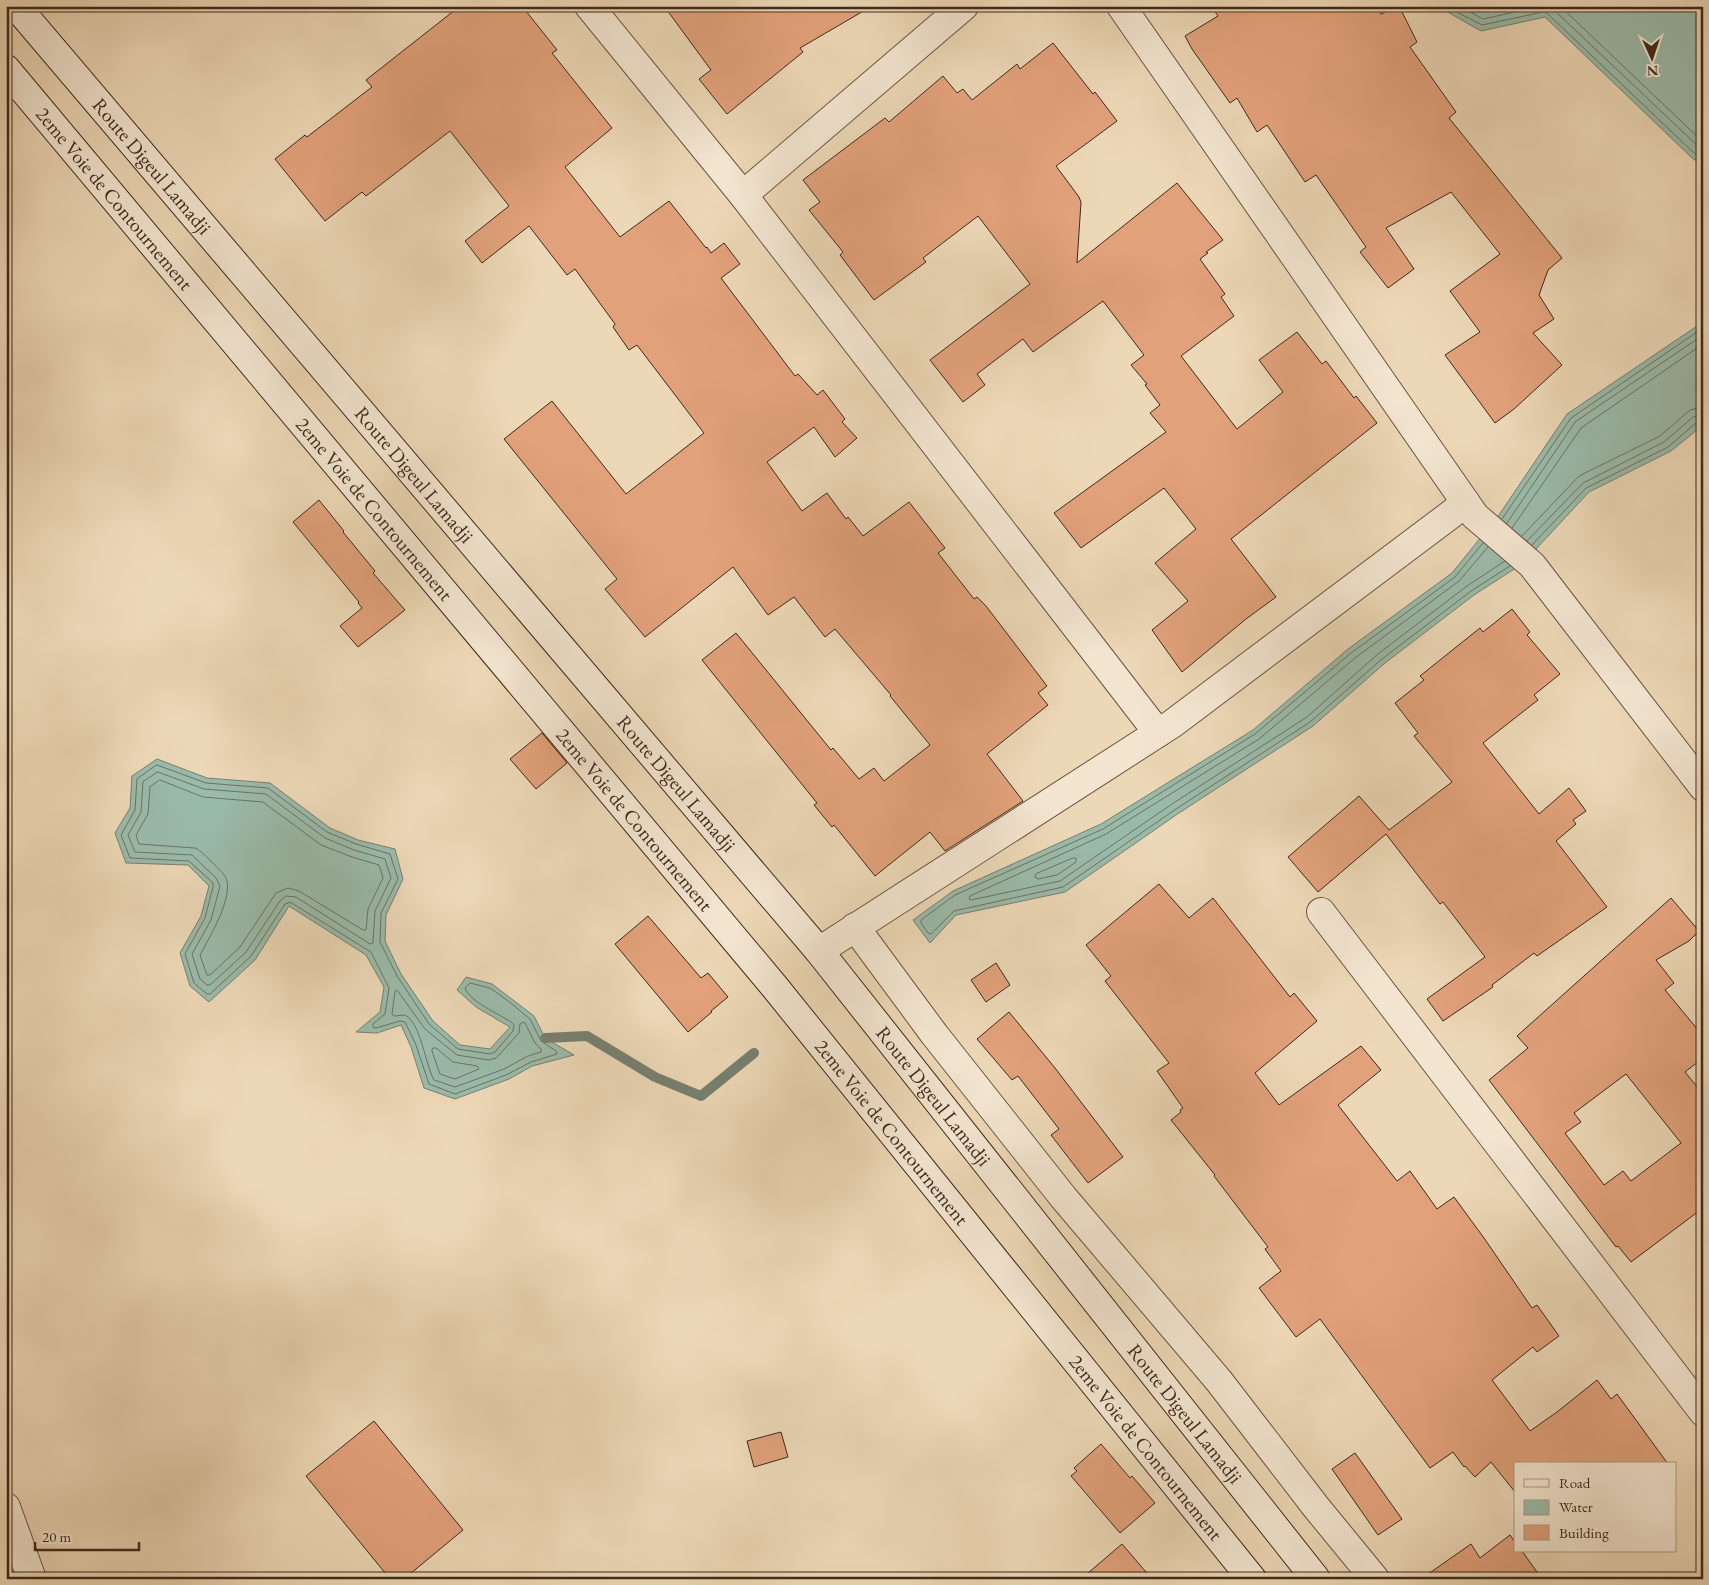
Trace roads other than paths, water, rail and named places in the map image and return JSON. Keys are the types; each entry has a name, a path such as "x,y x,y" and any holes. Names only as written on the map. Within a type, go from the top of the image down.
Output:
{"street":[{"name":"Route Digeul Lamadji","path":"16,6 819,951 1316,1579"},
{"path":"589,6 743,196 1158,733"},
{"path":"743,196 964,6"},
{"path":"1121,6 1470,510 1532,565 1703,787"},
{"name":"2eme Voie de Contournement","path":"6,69 774,986 1252,1579"},
{"path":"819,951 1158,733 1470,510"},
{"path":"1322,912 1703,1412"},
{"path":"855,928 934,1034 1039,1166 1219,1381 1316,1507 1375,1579"},
{"path":"6,1506 32,1579"}],"water":[{"path":"1437,6 1703,6 1703,165 1692,158 1545,17 1481,31"},
{"path":"1703,322 1703,425 1671,451 1589,492 1522,564 1474,595 1385,663 1313,726 1179,813 1065,892 956,915 930,943 913,920 953,891 1101,824 1253,730 1348,649 1452,573 1499,515 1567,414"},
{"path":"157,759 207,778 270,783 330,828 358,840 395,849 403,879 386,915 385,941 401,974 433,1021 460,1045 490,1049 510,1027 476,1007 457,990 466,977 492,984 534,1016 545,1038 574,1055 532,1066 509,1079 455,1099 424,1088 411,1047 401,1025 377,1033 356,1032 380,1012 384,987 366,955 289,906 255,960 209,1002 190,986 180,953 201,916 209,886 188,865 126,863 115,833 130,808 132,776"}],"waterway":[{"path":"545,1038 587,1036 655,1077 701,1096 754,1053"}]}
